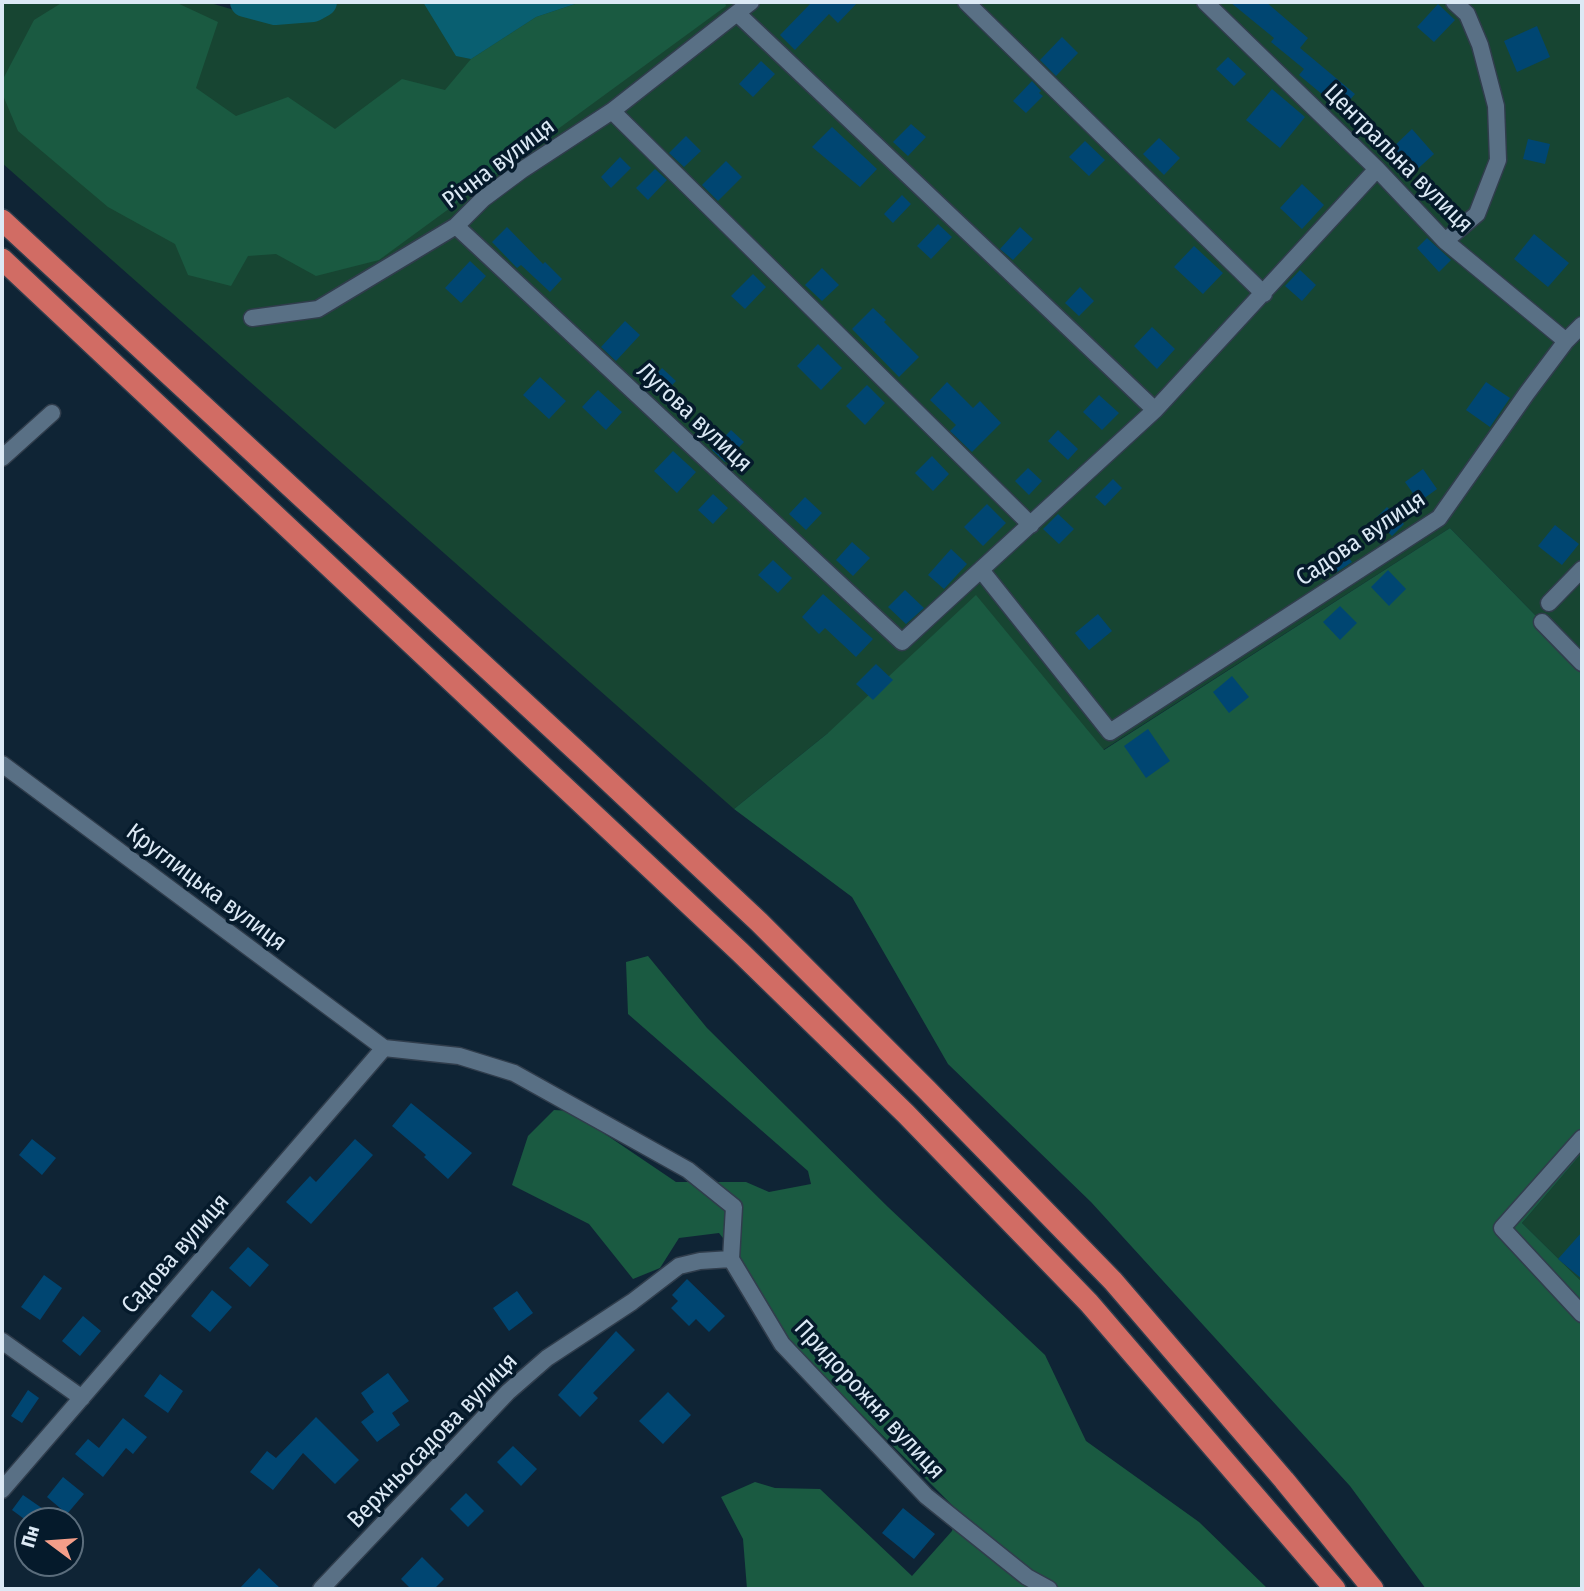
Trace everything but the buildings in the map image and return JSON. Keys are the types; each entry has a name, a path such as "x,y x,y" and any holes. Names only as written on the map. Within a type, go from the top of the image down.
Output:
{"highway":[{"path":"2,220 759,922 1113,1281 1284,1480 1373,1589"},
{"path":"2,259 729,942 906,1114 1089,1303 1335,1589"}],"street":[{"name":"Річна вулиця","path":"252,318 318,309 456,226 483,199 612,111 751,2"},
{"path":"966,2 1264,293"},
{"name":"Центральна вулиця","path":"1205,2 1377,169 1446,241 1566,341"},
{"path":"1446,241 1477,214 1498,160 1496,106 1480,45 1466,13 1454,2"},
{"path":"738,14 1155,410"},
{"path":"612,111 1031,525"},
{"path":"981,570 1155,410 1377,169"},
{"name":"Лугова вулиця","path":"456,226 902,642 981,570"},
{"name":"Садова вулиця","path":"981,570 1110,732 1438,518 1566,341 1582,325"},
{"path":"2,458 52,413"},
{"path":"1549,603 1582,569"},
{"path":"1542,622 1582,663"},
{"name":"Круглицька вулиця","path":"2,764 384,1048"},
{"path":"384,1048 459,1056 514,1073 688,1170 734,1207 731,1259"},
{"name":"Садова вулиця","path":"2,1490 384,1048"},
{"path":"1582,1138 1502,1228 1582,1314"},
{"name":"Верхньосадова вулиця","path":"321,1589 508,1392 547,1358 632,1303 679,1266 700,1261 731,1259"},
{"name":"Придорожня вулиця","path":"731,1259 782,1344 926,1496 1027,1577 1049,1589"},
{"path":"2,1341 82,1398"}],"green space":[{"path":"2,2 207,2 258,17 313,16 341,2 1582,2 1582,663 1450,528 1103,750 828,733 734,809 2,163"},
{"path":"63,2 175,2 218,22 196,88 236,116 288,97 335,129 402,79 445,90 471,59 536,17 581,2 725,2 726,6 379,260 316,276 276,254 248,256 231,286 188,275 175,244 108,207 18,131 2,93 2,81 34,20"},
{"path":"1450,528 1582,663 1582,1153 1522,1223 1582,1282 1582,1589 1426,1589 1350,1486 1091,1202 948,1064 852,897 734,809 828,733 976,595 1104,750"},
{"path":"648,956 707,1028 888,1207 1045,1355 1086,1441 1199,1522 1268,1589 747,1589 743,1539 721,1497 755,1482 775,1488 820,1489 912,1576 952,1531 957,1510 785,1338 738,1257 719,1233 679,1238 660,1268 633,1279 589,1224 512,1185 528,1136 554,1110 571,1111 676,1182 746,1182 769,1192 811,1184 808,1171 628,1014 626,962"},
{"path":"1582,1153 1582,1282 1522,1223"}],"water":[{"path":"423,2 581,2 536,17 471,59 456,56"}],"waterway":[{"path":"245,2 275,10 313,7 322,2"}]}
